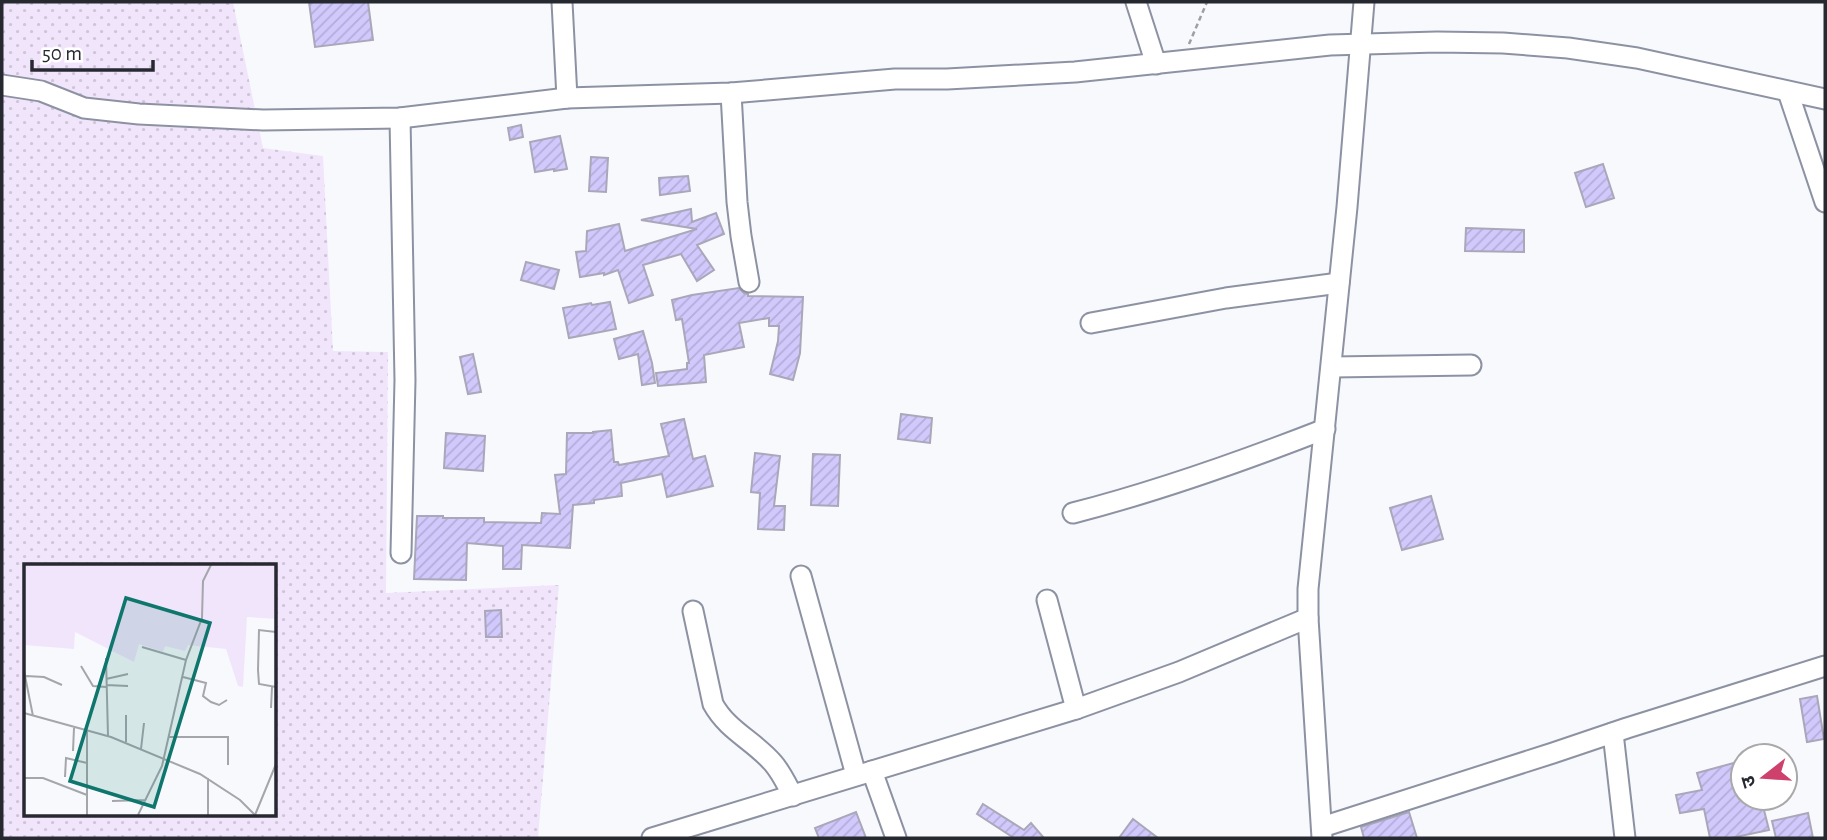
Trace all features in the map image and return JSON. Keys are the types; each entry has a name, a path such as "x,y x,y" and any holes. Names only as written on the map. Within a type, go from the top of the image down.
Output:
{"street":[{"path":"562,2 567,98"},
{"path":"1136,2 1156,65"},
{"path":"1364,2 1332,367 1308,589 1322,833 1613,733 1825,666"},
{"path":"2,85 41,91 84,108 139,114 263,120 400,118 567,98 731,93 895,79 1075,72 1330,45 1437,42 1568,48 1637,58 1825,99"},
{"path":"1787,92 1825,202"},
{"path":"731,93 737,202 749,282"},
{"path":"400,118 405,380 401,553"},
{"path":"1091,323 1226,298 1339,283"},
{"path":"1332,367 1471,365"},
{"path":"1073,513 1177,483 1325,429"},
{"path":"800,576 864,773 896,838"},
{"path":"1047,600 1076,709"},
{"path":"693,611 713,704 718,714 730,728 772,762 793,796"},
{"path":"652,838 1076,709 1179,672 1308,618"},
{"path":"1613,733 1625,838"}],"path":[{"path":"1182,60 1207,2"}],"shaded area":[{"path":"2,2 233,2 263,148 323,156 333,351 388,352 386,593 559,585 538,838 2,838"}],"building":[{"path":"309,2 368,2 373,40 315,47"},
{"path":"521,125 523,137 510,140 508,128"},
{"path":"560,136 567,169 535,172 530,142"},
{"path":"591,157 608,158 606,192 589,191"},
{"path":"1603,164 1614,198 1586,207 1575,173"},
{"path":"688,176 690,191 660,195 659,178"},
{"path":"691,209 692,222 716,213 724,234 697,245 714,270 697,281 681,254 643,265 653,295 629,303 618,270 604,275 580,277 576,252 586,251 587,231 619,224 625,251 697,229 641,220"},
{"path":"1466,228 1524,230 1524,252 1465,251"},
{"path":"526,262 559,270 554,289 521,280"},
{"path":"739,288 748,296 803,297 800,353 793,380 770,374 779,326 769,326 769,318 739,323 744,347 704,355 706,382 658,386 656,373 687,369 689,363 682,319 676,320 672,300"},
{"path":"610,302 616,329 569,338 563,308"},
{"path":"643,331 655,383 642,385 638,354 619,359 614,339"},
{"path":"473,354 481,392 468,394 460,357"},
{"path":"901,414 932,418 930,443 898,439"},
{"path":"684,419 693,459 705,456 713,486 667,497 662,474 621,483 622,496 573,505 570,548 522,545 521,569 503,569 503,546 467,543 466,580 414,579 417,516 484,518 484,522 541,523 542,513 560,514 555,475 566,474 567,433 611,430 614,462 619,465 669,456 661,424"},
{"path":"446,433 485,436 483,471 444,468"},
{"path":"755,453 780,456 774,506 785,506 784,530 758,529 760,493 751,492"},
{"path":"813,454 840,455 838,506 811,505"},
{"path":"1431,496 1443,539 1402,550 1390,508"},
{"path":"501,610 502,637 486,637 485,611"},
{"path":"1817,696 1824,739 1807,742 1800,699"},
{"path":"1729,764 1729,812 1764,812 1769,830 1731,838 1710,838 1704,809 1680,813 1676,795 1702,790 1697,773"},
{"path":"983,804 1024,830 1031,823 1044,838 1014,838 977,814"},
{"path":"856,812 866,838 819,838 815,828"},
{"path":"1409,812 1417,838 1364,838 1361,827"},
{"path":"1808,813 1813,838 1776,838 1772,821"},
{"path":"1133,819 1158,838 1119,838"}]}
